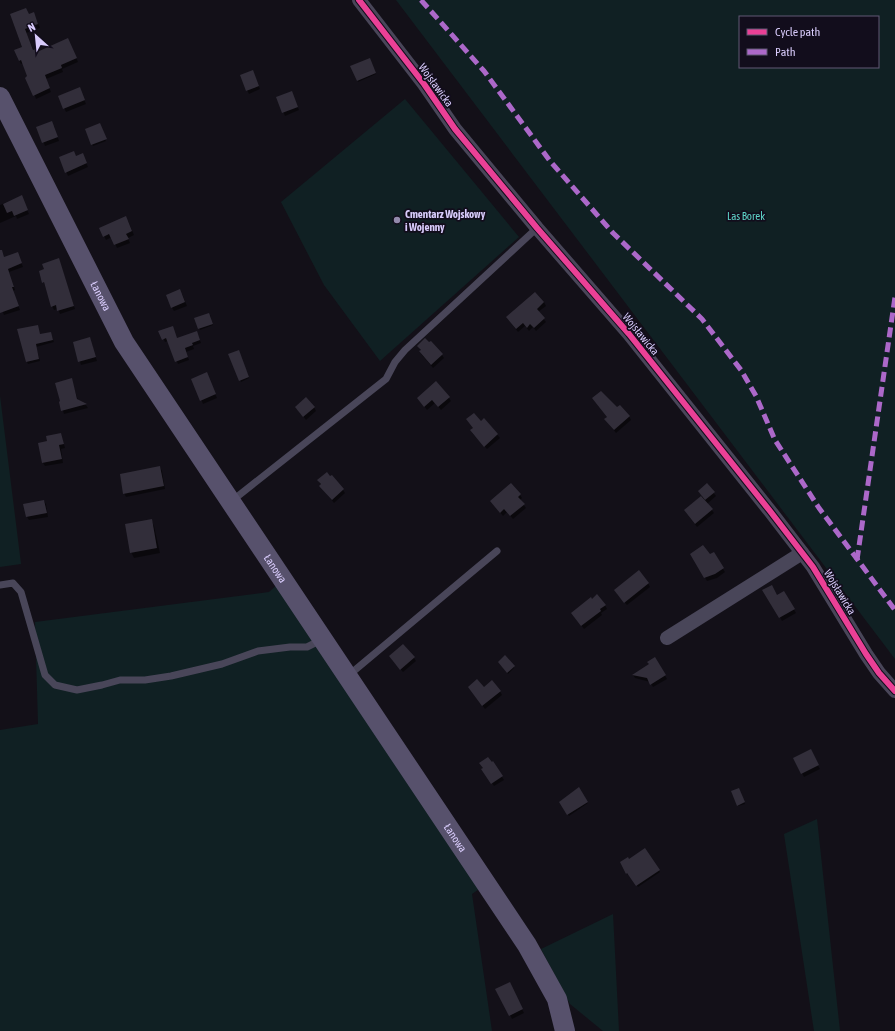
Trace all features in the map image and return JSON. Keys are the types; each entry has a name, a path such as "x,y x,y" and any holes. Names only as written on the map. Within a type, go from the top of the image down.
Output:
{"street":[{"name":"Wojsławicka","path":"359,0 424,84 455,129 537,228 629,334 813,567 866,654 879,673 895,690"},
{"name":"Łanowa","path":"0,97 124,342 527,945 557,999 565,1031"},
{"path":"667,638 802,553"}],"lane":[{"path":"231,502 386,378 404,350 537,228"},
{"path":"347,676 497,551"},
{"path":"0,585 13,583 21,592 45,675 55,685 77,690 120,680 145,680 171,676 222,664 258,651 290,647 307,647 323,639"}],"green space":[{"name":"Las Borek","path":"396,0 895,0 895,659"},
{"name":"Cmentarz Wojskowy i Wojenny","path":"405,99 519,237 380,361 324,285 281,202"},
{"path":"0,396 21,564 0,567"},
{"path":"278,584 479,889 472,894 492,1031 0,1031 0,730 38,724 35,622 269,592"},
{"path":"817,819 840,1031 814,1031 784,834"},
{"path":"613,914 619,1031 603,1031 570,1004 541,949"}],"building":[{"path":"26,8 29,14 34,12 38,24 25,29 33,50 36,49 37,52 68,38 77,58 61,65 62,68 45,75 50,88 33,96 25,78 27,76 21,60 19,61 14,50 22,47 10,14"},
{"path":"370,58 376,73 357,81 350,66"},
{"path":"253,70 259,86 246,91 240,75"},
{"path":"80,87 85,100 63,109 58,96"},
{"path":"292,91 298,107 282,113 276,97"},
{"path":"52,121 58,137 42,143 36,127"},
{"path":"100,123 107,139 91,145 85,129"},
{"path":"74,151 76,156 83,153 87,163 65,173 59,157"},
{"path":"22,195 28,210 14,216 12,211 7,213 3,204"},
{"path":"126,216 132,231 126,234 129,239 114,245 109,234 103,237 99,228"},
{"path":"0,250 2,250 4,257 18,252 22,263 8,269 14,287 12,287 19,306 0,313"},
{"path":"59,258 74,306 57,311 56,305 51,307 44,282 42,283 39,271 44,269 42,264"},
{"path":"180,289 185,302 171,308 166,295"},
{"path":"535,292 544,302 537,309 545,318 534,328 530,324 527,328 523,323 516,329 506,317"},
{"path":"209,313 213,324 198,329 194,318"},
{"path":"38,325 40,334 51,332 53,340 36,344 39,359 26,362 17,329"},
{"path":"173,326 177,338 197,331 200,340 185,348 188,357 175,362 166,338 162,340 158,331"},
{"path":"90,337 96,357 78,362 73,342"},
{"path":"425,338 429,342 431,341 443,354 431,365 419,351 421,350 417,346"},
{"path":"239,350 249,377 239,381 228,354"},
{"path":"207,372 216,394 200,401 191,379"},
{"path":"72,378 77,399 87,404 61,411 55,383"},
{"path":"436,381 450,397 438,407 432,400 424,407 417,398"},
{"path":"601,391 617,407 620,405 630,416 614,430 604,419 607,417 592,398"},
{"path":"306,397 315,407 303,417 295,407"},
{"path":"474,413 481,421 484,418 498,434 484,447 470,430 473,428 466,419"},
{"path":"61,433 64,444 59,445 62,459 42,463 38,443 47,441 46,436"},
{"path":"160,466 164,486 123,494 120,474"},
{"path":"327,472 330,476 332,475 344,489 332,500 319,486 321,484 317,480"},
{"path":"511,483 521,494 518,497 525,504 510,516 504,509 500,513 490,501"},
{"path":"707,483 715,492 705,500 698,491"},
{"path":"701,496 713,509 695,524 684,510"},
{"path":"44,500 47,513 26,517 23,504"},
{"path":"152,519 157,548 130,553 125,524"},
{"path":"703,545 710,554 714,552 724,568 715,574 704,578 690,554"},
{"path":"639,570 649,583 624,603 614,590"},
{"path":"772,585 777,595 784,591 795,609 779,618 762,590"},
{"path":"597,594 606,605 600,609 601,611 581,626 571,613"},
{"path":"403,644 415,657 400,670 389,656"},
{"path":"505,655 515,666 507,673 498,662"},
{"path":"655,657 666,675 650,685 647,678 632,675 649,664 647,662"},
{"path":"477,679 484,687 492,680 501,691 482,706 468,687"},
{"path":"811,749 819,765 801,774 793,758"},
{"path":"488,757 492,762 493,761 503,776 491,784 481,769 483,768 479,763"},
{"path":"579,787 588,802 567,815 559,802"},
{"path":"739,788 745,802 737,806 731,791"},
{"path":"645,848 660,870 636,886 627,873 626,874 620,862 628,857 629,859"},
{"path":"510,982 523,1009 509,1016 495,989"}],"marked path":[{"path":"421,0 484,71 550,161 613,233 702,319 741,370 756,396 775,440 819,508 895,610"},
{"path":"857,560 895,297"}],"cycle path":[{"path":"359,0 424,84 455,129 537,228 629,334 770,511 813,567 866,654 879,673 895,691"}],"place":[{"name":"Cmentarz Wojskowy i Wojenny","path":"397,220"}]}
